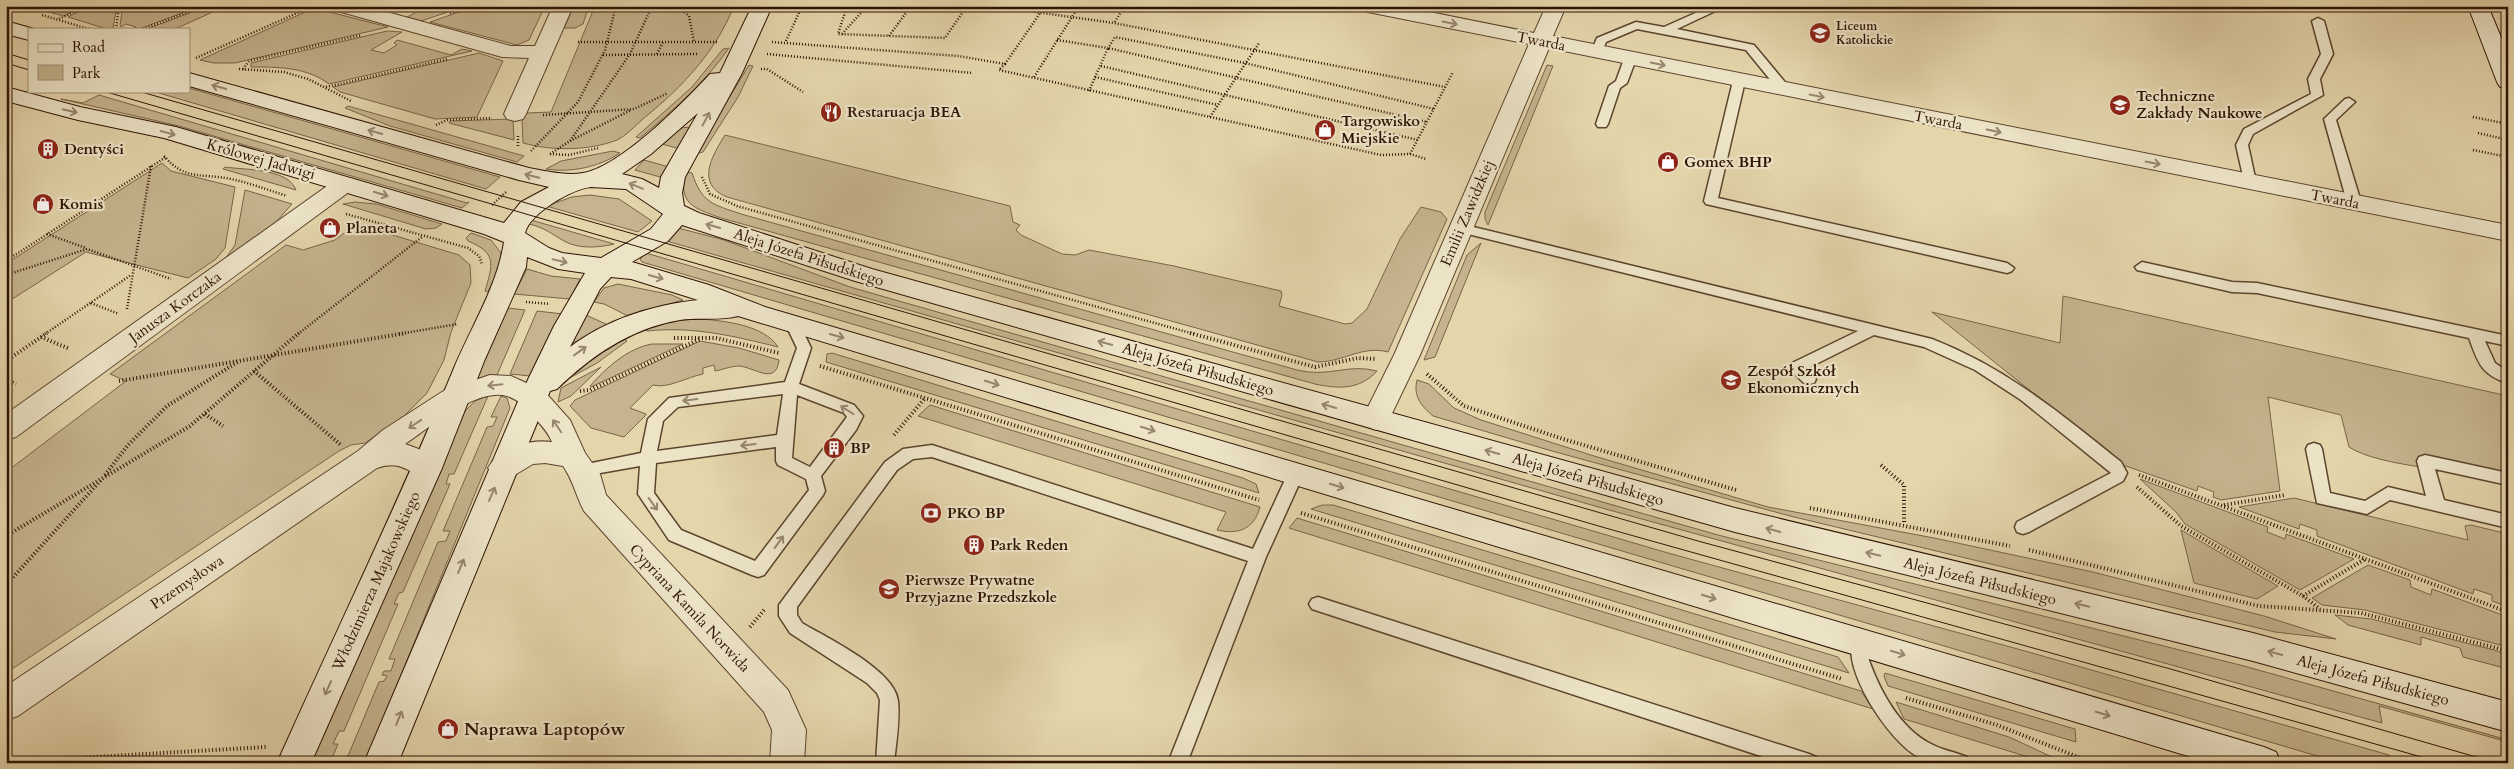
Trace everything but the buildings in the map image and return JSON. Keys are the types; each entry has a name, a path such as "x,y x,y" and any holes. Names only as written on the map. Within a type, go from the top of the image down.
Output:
{"street":[{"path":"342,6 494,48 516,53 542,52"},
{"path":"506,116 542,52 563,6"},
{"path":"381,763 503,468 534,398 590,283 608,266 658,234 671,222 675,212 670,193 673,177 706,120 762,6"},
{"name":"Twarda","path":"1368,6 2508,233"},
{"name":"Emilii Zawidzkiej","path":"1376,420 1556,6"},
{"path":"2473,7 2508,82"},
{"path":"6,27 28,34"},
{"name":"Włodzimierza Majakowskiego","path":"294,763 426,468 455,397 513,267 517,219 528,207 616,168 687,109 735,62"},
{"path":"190,79 527,175 554,180 584,181"},
{"name":"Królowej Jadwigi","path":"6,94 176,134 344,184 515,237 540,254 558,261 608,266"},
{"name":"Aleja Józefa Piłsudskiego","path":"584,181 612,180 631,183 645,189 675,212 690,219 864,275 1376,420 1761,527 2226,640 2508,716"},
{"name":"Janusza Korczaka","path":"6,429 344,184"},
{"path":"608,266 692,288 756,313 2264,763"},
{"path":"534,398 555,374 579,352 626,326 660,315 695,309 726,309 756,313"},
{"path":"455,397 500,384 520,389 534,398"},
{"name":"Przemysłowa","path":"6,705 356,454 393,438 455,397"},
{"name":"Cypriana Kamila Norwida","path":"534,398 560,428 595,503 776,701 789,723 791,740 787,763"},
{"path":"503,468 517,457 530,452 554,452 578,464"},
{"name":"Przemysłowa","path":"356,454 407,454 426,468"}],"lane":[{"path":"1664,31 1722,6"},
{"path":"2250,182 2242,145 2248,132 2317,95 2314,79 2327,54 2318,21"},
{"path":"1596,52 1601,40 1636,25 1750,47 1785,90"},
{"path":"1602,124 1615,86 1621,83 1630,59"},
{"path":"1739,80 1711,201 2007,268"},
{"path":"2349,102 2330,119 2354,202"},
{"path":"1461,228 1936,346 1986,367 2015,387 2115,466 2119,473 2117,477 2023,528"},
{"path":"2142,267 2232,287 2257,288 2508,341"},
{"path":"792,323 804,348 791,387 784,440 784,461 813,475 817,490 758,570 675,535 646,494 648,458 656,419 674,402 791,387 850,409 856,416 851,426 813,475"},
{"path":"1809,379 1796,368 1872,330"},
{"path":"2476,334 2488,368 2494,373 2508,378"},
{"path":"578,464 648,458 784,440"},
{"path":"2314,449 2323,498 2367,508 2388,493 2508,522"},
{"path":"885,763 889,700 884,688 873,678 796,628 788,616 788,605 890,466 909,453 932,451 1258,557"},
{"path":"2437,505 2425,461 2508,479"},
{"path":"1177,763 1258,557 1296,473"},
{"path":"1318,604 1809,763"},
{"path":"1860,642 1859,657 1887,713 1906,738 1933,754 1960,763"}],"path":[{"path":"59,20 86,6"},
{"path":"116,28 119,6"},
{"path":"146,28 204,6"},
{"path":"190,62 313,6"},
{"path":"531,151 578,102 603,55 616,6"},
{"path":"570,141 638,42 652,6"},
{"path":"678,6 689,16 694,42"},
{"path":"786,41 802,6"},
{"path":"847,6 838,34 945,38 967,6"},
{"path":"842,34 867,6"},
{"path":"889,36 911,6"},
{"path":"993,6 1039,14 1114,23 1253,52 1445,87"},
{"path":"1045,6 999,70 1381,155 1410,154 1426,159"},
{"path":"1034,77 1079,6"},
{"path":"1114,23 1125,6"},
{"path":"35,13 86,28"},
{"path":"344,97 308,79 282,71 242,69 249,61 408,25"},
{"path":"1089,91 1115,36 1245,63 1434,109"},
{"path":"1057,40 1108,48 1427,122"},
{"path":"776,41 958,56 1005,64"},
{"path":"578,42 722,42"},
{"path":"657,54 663,42"},
{"path":"1210,117 1259,43"},
{"path":"325,87 494,48"},
{"path":"603,55 697,54"},
{"path":"771,54 973,73"},
{"path":"1101,66 1224,94 1300,114 1418,140"},
{"path":"758,69 767,69 803,92"},
{"path":"1410,154 1453,72"},
{"path":"1096,78 1218,105"},
{"path":"604,147 568,155 550,154 570,141 674,90"},
{"path":"537,116 634,109"},
{"path":"436,125 447,120 506,116"},
{"path":"2473,117 2508,124"},
{"path":"2478,133 2508,140"},
{"path":"2474,150 2508,157"},
{"path":"6,261 166,157 170,165 176,169 198,176 230,180 295,198"},
{"path":"91,303 126,317 151,166"},
{"path":"701,169 708,192 723,201 918,257 1313,367 1333,366 1363,358 1383,361"},
{"path":"486,209 513,187"},
{"path":"340,212 471,250 480,258 482,270"},
{"path":"47,234 177,281"},
{"path":"6,536 168,441 205,414 272,354 423,237"},
{"path":"6,275 88,249"},
{"path":"6,361 132,274"},
{"path":"519,301 559,305"},
{"path":"115,382 242,359 462,324"},
{"path":"41,337 70,349"},
{"path":"580,391 590,390 703,338 724,339 801,360 1997,725 2093,763"},
{"path":"6,585 104,477 128,445 167,406 242,359"},
{"path":"254,371 356,454"},
{"path":"1423,372 1434,378 1451,396 1464,406 1563,439 1740,491"},
{"path":"6,380 16,384"},
{"path":"912,416 925,398"},
{"path":"205,414 223,426"},
{"path":"1881,465 1904,485 1904,524"},
{"path":"2115,466 2508,612"},
{"path":"2115,466 2181,526 2303,596 2321,610"},
{"path":"2223,505 2284,495"},
{"path":"1801,506 1904,524 2017,547"},
{"path":"2026,549 2259,606 2285,610 2321,610 2373,616 2508,651"},
{"path":"2303,596 2366,558"},
{"path":"6,577 13,578"},
{"path":"748,629 765,609"},
{"path":"6,762 266,747"}],"green space":[{"path":"25,6 83,6 64,16"},
{"path":"90,6 117,6 113,28 104,28 68,17"},
{"path":"123,6 201,6 142,28 134,28 136,27 126,24 121,27"},
{"path":"208,6 226,6 177,28 150,28"},
{"path":"429,6 466,6 421,21 407,17"},
{"path":"476,6 545,6 529,40 517,45 430,22"},
{"path":"595,6 734,6 717,39 696,68 671,94 617,140 606,144 570,149 534,146 523,143 522,119 527,113 551,112"},
{"path":"314,8 388,27 235,63 214,63 200,60"},
{"path":"588,9 583,24 575,28 564,28 572,10"},
{"path":"387,31 402,32 371,50 384,53 397,45 394,43 397,40 451,55 462,49 472,51 329,84 320,78 302,71 251,67 251,63"},
{"path":"729,48 688,96 640,138 636,137 692,87 723,49"},
{"path":"479,53 503,61 477,117 435,119 340,92 333,87"},
{"path":"749,65 753,66 738,97 703,152 695,154"},
{"path":"1547,65 1553,66 1488,225 1485,219 1485,212"},
{"path":"190,88 500,177 486,189 155,92 190,92"},
{"path":"99,95 467,203 469,202 462,208 179,126 61,99 83,103"},
{"path":"348,106 524,156 517,162 390,126 345,108"},
{"path":"513,119 514,140 449,123 450,121"},
{"path":"690,127 680,149 662,144 681,128"},
{"path":"725,135 1010,206 1013,222 1020,225 1016,230 1021,235 1062,254 1075,255 1089,250 1174,266 1281,291 1282,295 1279,306 1345,324 1352,323 1367,309 1400,239 1421,207 1441,212 1447,219 1388,352 1379,350 1361,352 1318,362 727,197 711,185 709,177 711,160"},
{"path":"613,151 620,153 603,162 584,168 546,169 561,161"},
{"path":"644,160 669,167 660,177 635,170"},
{"path":"162,163 171,171 235,187 225,248 216,259 188,278 86,252 6,303 6,264"},
{"path":"225,167 265,171 275,174 291,183 296,190 223,169"},
{"path":"685,171 692,173 700,191 709,201 741,214 1297,370 1319,372 1367,369 1377,371 1356,385 1332,387 1315,384 721,218 695,207 686,198 684,191"},
{"path":"245,190 292,204 275,223 225,259 235,245"},
{"path":"590,195 619,199 652,221 638,232 546,206 572,197"},
{"path":"355,202 376,204 442,224 436,228 426,229 343,204"},
{"path":"531,220 614,244 582,247 570,244 543,229 529,224"},
{"path":"356,224 459,255 470,265 471,283 451,332 444,360 427,393 403,417 365,443 351,445 339,451 6,673 6,472 126,381 110,374 286,245 303,250 335,240"},
{"path":"678,228 724,240 850,287 1718,535 2244,666 2508,740 2508,742 2379,706 2382,723 1602,508 663,240"},
{"path":"471,233 491,240 501,253 499,269 488,292 485,291 490,273 490,260 484,250 468,241 466,238"},
{"path":"1481,243 1435,357 1424,360 1467,255"},
{"path":"646,253 1668,553 2025,651 2389,755 2390,763 2341,763 642,262 640,259"},
{"path":"527,269 551,276 580,279 570,299 514,294"},
{"path":"618,284 672,295 683,300 628,316 604,304 594,302 604,288"},
{"path":"2063,296 2508,396 2508,477 2425,468 2363,454 2349,447 2341,415 2268,397 2280,491 2221,500 2213,497 2214,492 2198,486 2197,491 2123,465 1932,312 2060,343"},
{"path":"508,308 525,310 497,375 479,379 477,376"},
{"path":"537,311 563,314 530,376 510,374"},
{"path":"586,315 608,325 569,345"},
{"path":"701,319 732,323 754,329 772,340 778,347 713,333 680,330 647,331 642,328 679,320"},
{"path":"622,337 627,341 597,363 566,380 571,373"},
{"path":"700,341 739,348 779,360 777,368 769,374 738,366 715,371 714,365 703,368 703,374 671,384 653,385 630,408 646,414 624,437 591,428 570,406 575,400"},
{"path":"652,344 683,344 590,386 603,372 626,354"},
{"path":"832,353 1243,478 1256,484 1259,493 826,362 827,354"},
{"path":"601,367 571,396 558,402 561,388"},
{"path":"1417,380 1429,384 1454,408 1481,420 1594,456 1768,507 1934,538 2093,572 2264,616 2336,639 2275,632 1790,516 1552,451 1433,416 1417,396"},
{"path":"488,396 454,474 449,474 446,484 450,484 403,592 399,593 394,604 398,604 344,731 339,731 333,744 338,744 330,763 310,763 465,411 475,401"},
{"path":"501,396 507,398 510,408 365,763 345,763 379,682 384,681 387,676 382,675 384,671 391,671 395,659 389,659 438,542 446,541 450,531 443,531 487,427 493,426 497,417 491,417"},
{"path":"930,405 1260,507 1254,521 1245,529 1232,532 1217,530 1226,512 918,416"},
{"path":"2140,479 2268,527 2267,532 2285,539 2286,534 2354,559 2300,590 2185,524 2176,512"},
{"path":"2294,498 2468,540 2465,526 2471,525 2508,534 2508,607 2492,601 2492,595 2474,589 2473,594 2317,536 2317,530 2300,524 2299,529 2239,507"},
{"path":"1322,505 1333,505 1838,657 1849,673 1311,509"},
{"path":"1297,518 1861,691 1873,709 1289,528"},
{"path":"2181,530 2278,586 2257,599 2194,583"},
{"path":"2368,565 2410,580 2411,587 2431,595 2432,589 2508,617 2508,647 2365,610 2322,605 2312,598"},
{"path":"2335,615 2371,619 2494,650 2508,655 2508,669 2463,657 2460,648 2421,637 2421,645 2348,625"},
{"path":"1885,673 2075,729 2076,742 1888,686 1884,676"},
{"path":"1896,702 2009,737 2065,763 2048,763 1904,719"}],"tram line":[{"path":"6,53 28,60"},
{"path":"6,63 28,70"},
{"path":"106,92 1609,529 2443,763"},
{"path":"141,92 1698,541 2167,668 2497,763"}],"place":[{"name":"Liceum Katolickie","path":"1820,33"},
{"name":"Techniczne Zakłady Naukowe","path":"2120,105"},
{"name":"Restaruacja BEA","path":"831,112"},
{"name":"Targowisko Miejskie","path":"1325,130"},
{"name":"Dentyści","path":"48,149"},
{"name":"Gomex BHP","path":"1668,162"},
{"name":"Komis","path":"43,204"},
{"name":"Planeta","path":"330,228"},
{"name":"Zespół Szkół Ekonomicznych","path":"1731,380"},
{"name":"BP","path":"834,448"},
{"name":"PKO BP","path":"931,513"},
{"name":"Park Reden","path":"974,545"},
{"name":"Pierwsze Prywatne Przyjazne Przedszkole","path":"889,589"},
{"name":"Naprawa Laptopów","path":"448,729"}]}
